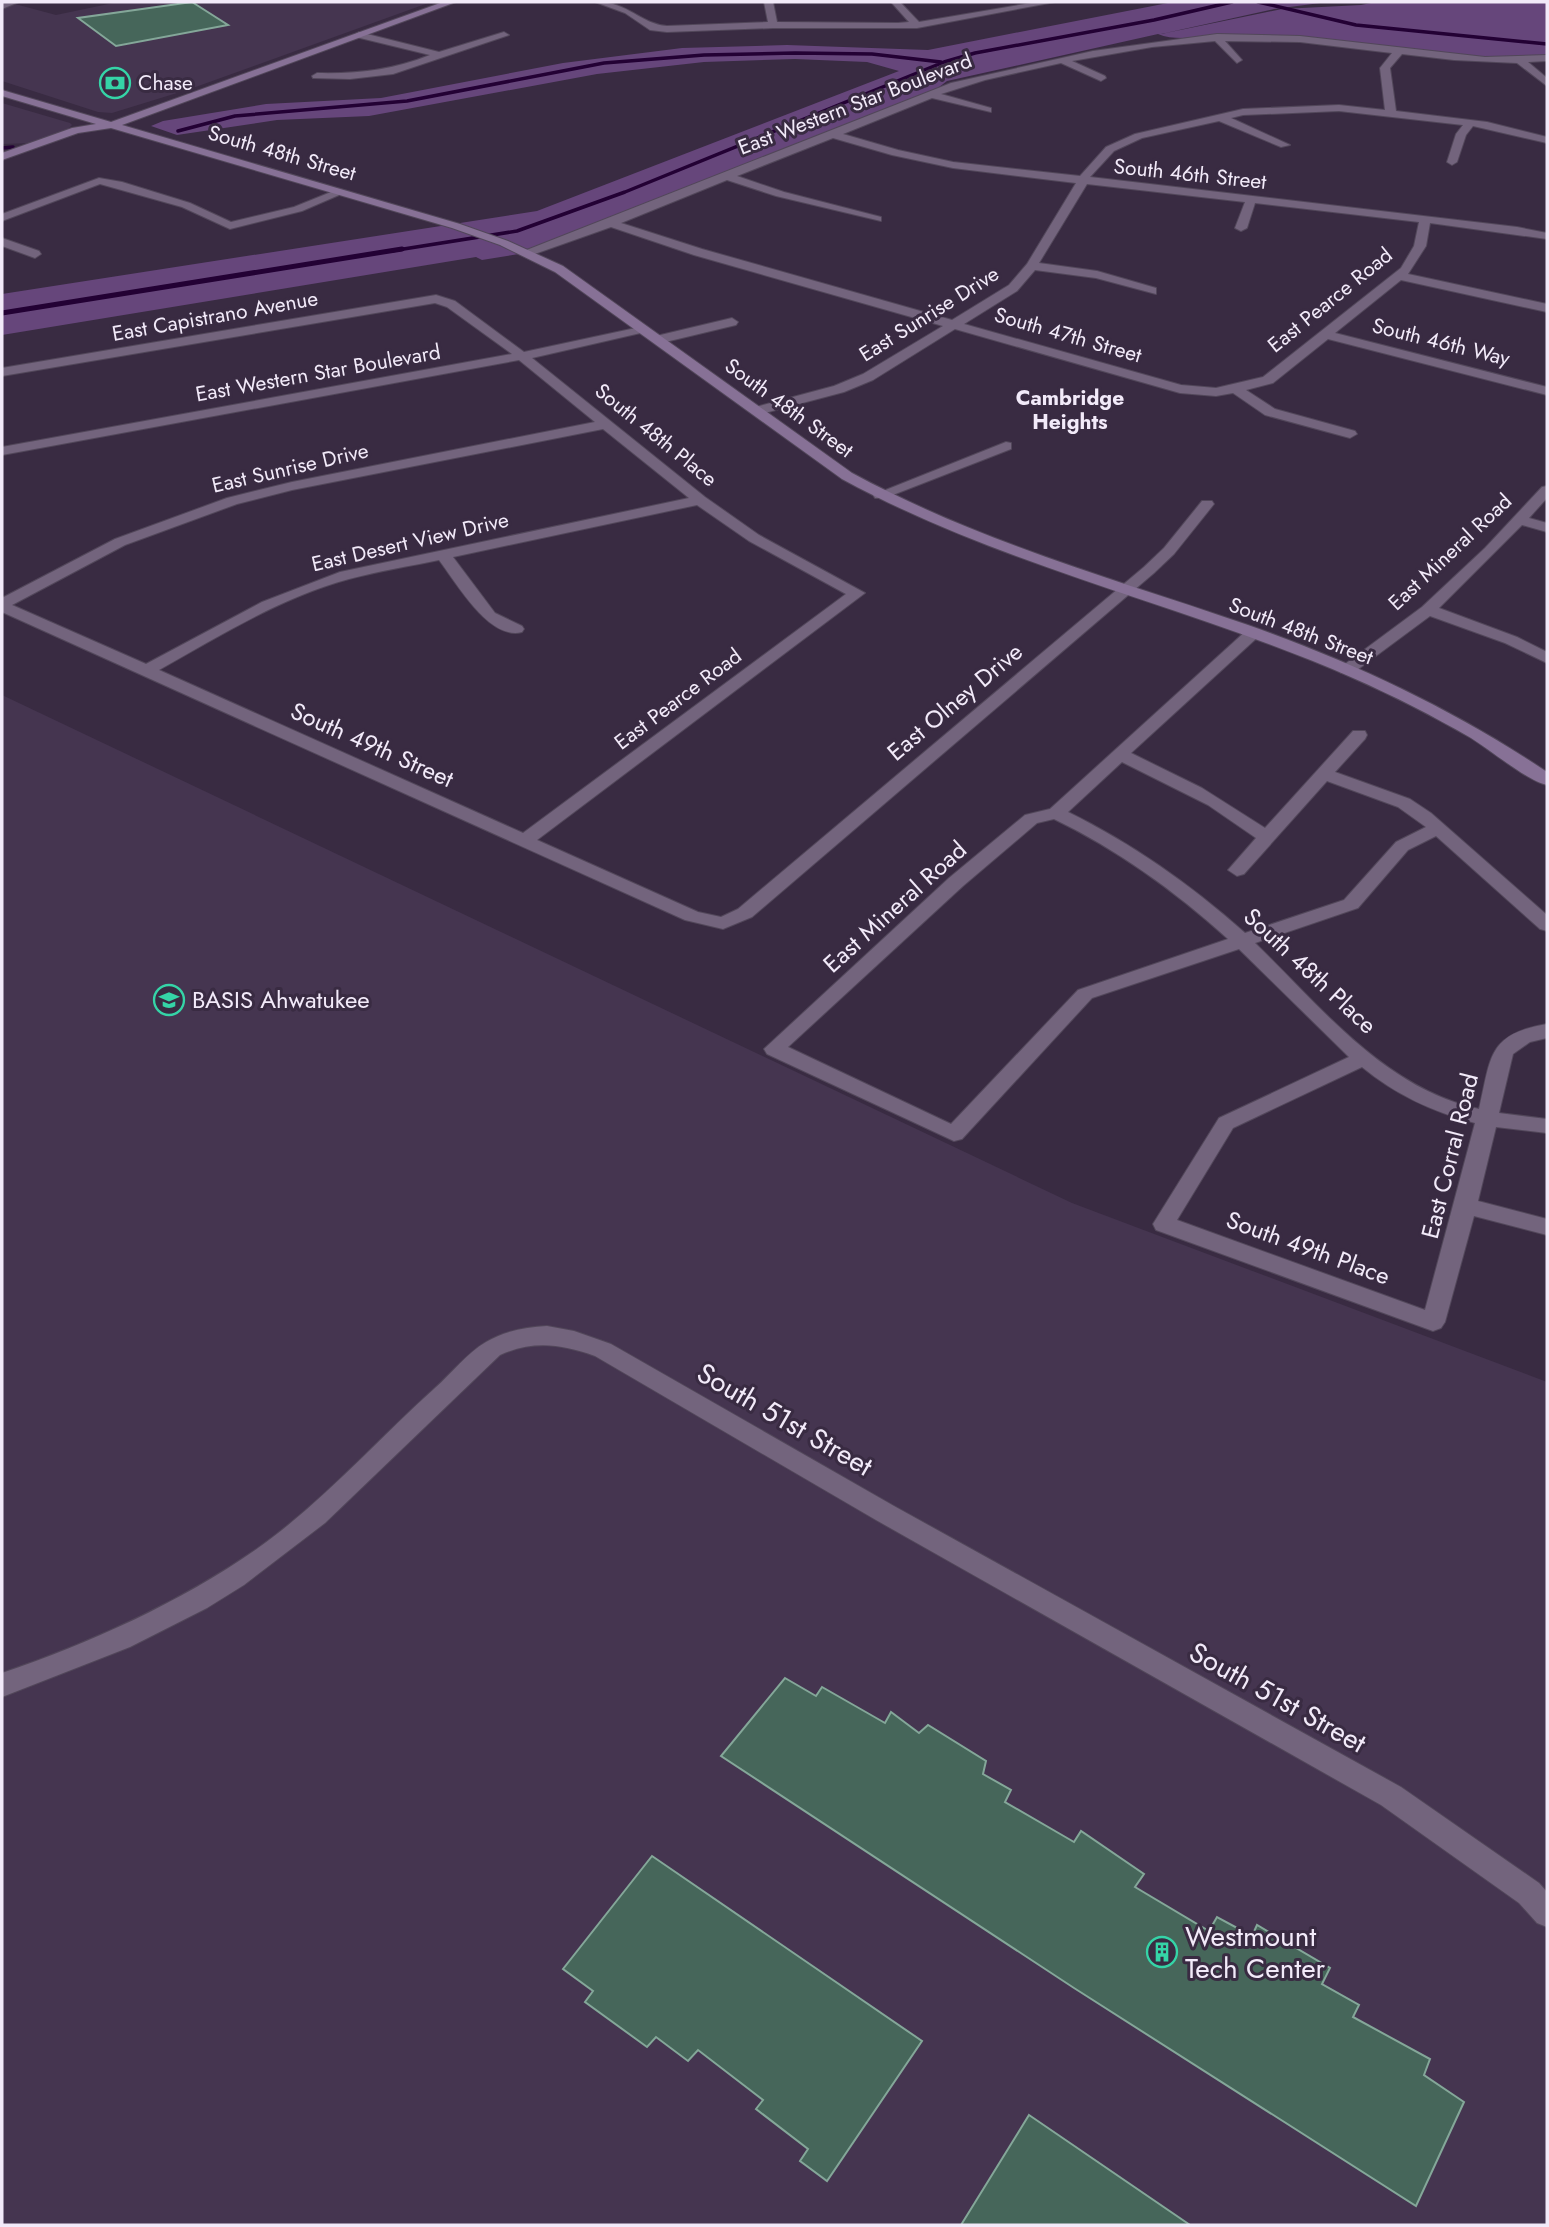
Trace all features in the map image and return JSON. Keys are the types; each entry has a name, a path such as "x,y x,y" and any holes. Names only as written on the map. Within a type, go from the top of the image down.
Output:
{"main road":[{"path":"2,157 76,130 111,125 451,2"},
{"name":"South 48th Street","path":"2,93 504,243 559,269 847,476 880,495 965,535 1252,633 1347,670 1401,694 1480,737 1547,780"},
{"path":"85,141 111,125"}],"street":[{"path":"2,5 14,2"},
{"path":"600,2 628,11 653,28 773,24 917,24 1050,2"},
{"path":"768,2 773,24"},
{"path":"895,2 917,24"},
{"path":"359,35 440,55"},
{"path":"317,76 383,73 485,38 504,35"},
{"path":"1217,37 1237,60"},
{"name":"East Western Star Boulevard","path":"525,253 573,238 930,94 972,79 1061,60 1161,41 1217,37 1299,39 1458,58 1521,61 1547,58"},
{"path":"1391,113 1385,68 1399,51"},
{"path":"1061,60 1101,78"},
{"path":"1521,61 1547,83"},
{"path":"930,94 987,110"},
{"name":"East Sunrise Drive","path":"757,411 839,389 868,377 1013,288 1032,266 1088,172 1110,149 1139,136 1220,117 1271,109 1339,108 1470,123 1547,140"},
{"path":"1220,117 1285,145"},
{"path":"1452,162 1461,134 1470,123"},
{"name":"South 46th Street","path":"832,134 926,160 1547,236"},
{"path":"725,176 780,194 877,219"},
{"path":"2,218 99,181 118,184 186,205 230,226 247,224 298,209 340,192"},
{"path":"1241,228 1251,200"},
{"name":"East Pearce Road","path":"1235,389 1268,380 1399,276 1416,257 1425,219"},
{"name":"South 47th Street","path":"611,223 698,252 1180,389 1216,392 1235,389"},
{"path":"2,242 35,254"},
{"path":"1032,266 1097,275 1152,291"},
{"path":"1399,276 1547,308"},
{"name":"South 48th Place","path":"436,299 451,304 522,356 700,500 754,538 857,593"},
{"name":"East Capistrano Avenue","path":"2,372 436,299"},
{"path":"657,340 732,322"},
{"name":"East Western Star Boulevard","path":"2,451 522,356 641,329"},
{"name":"South 46th Way","path":"1325,334 1547,391"},
{"path":"1235,389 1270,412 1350,434"},
{"name":"East Sunrise Drive","path":"2,605 120,542 232,501 304,483 606,424"},
{"path":"880,495 1006,446"},
{"name":"East Mineral Road","path":"1347,670 1427,610 1547,490"},
{"name":"East Desert View Drive","path":"146,671 260,607 299,589 345,575 700,500"},
{"name":"East Olney Drive","path":"723,923 745,913 1124,591 1169,551 1206,505"},
{"path":"1519,520 1547,528"},
{"path":"443,554 489,617 516,629"},
{"name":"East Pearce Road","path":"525,841 857,593"},
{"name":"South 49th Street","path":"2,605 692,916 723,923"},
{"path":"1427,610 1511,640 1547,658"},
{"path":"1056,813 1252,633"},
{"path":"1237,870 1359,735"},
{"path":"1121,755 1188,786 1240,816 1266,836"},
{"path":"1324,774 1404,803 1439,827 1547,925"},
{"name":"South 48th Place","path":"1056,813 1141,858 1173,882 1241,941 1365,1058 1434,1102 1488,1118 1547,1126"},
{"name":"East Mineral Road","path":"1056,813 1031,818 956,882 774,1049 954,1135 1084,993 1241,941"},
{"path":"1241,941 1351,904 1402,846 1439,827"},
{"name":"East Corral Road","path":"1433,1322 1466,1206 1503,1052 1512,1041 1547,1031"},
{"name":"South 49th Place","path":"1365,1058 1226,1123 1164,1224 1433,1322"},
{"path":"1466,1206 1547,1227"},
{"name":"South 51st Street","path":"2,1685 83,1655 143,1627 251,1565 301,1529 492,1349 519,1337 546,1334 577,1340 603,1350 885,1513 1391,1796 1530,1892 1547,1913"}],"shaded area":[{"path":"118,2 431,2 190,89 112,113 98,112 2,81 2,8 15,4 56,15"},
{"path":"1173,2 1328,2 1274,9 1161,34 1282,9 1376,2 1547,2 1547,55 1470,57 1276,36 1237,34 1176,38 1158,34 947,81 930,94 525,253 482,260 476,257 2,335 2,294 537,211 899,71 867,62 795,59 704,62 597,74 369,116 277,120 177,135 151,126 163,121 266,104 381,98 563,63 682,48 787,45 928,50"},
{"path":"2,103 72,125 67,130 32,143 2,144"},
{"path":"2,695 1072,1203 1547,1382 1547,2225 2,2225"}],"building":[{"path":"192,2 228,25 116,46 78,18"},
{"name":"Westmount Tech Center","path":"785,1678 816,1696 822,1687 885,1723 891,1712 919,1733 928,1725 986,1761 983,1774 1011,1790 1005,1802 1074,1842 1081,1831 1144,1874 1135,1887 1209,1931 1217,1917 1252,1936 1257,1925 1330,1968 1322,1984 1359,2005 1353,2017 1430,2059 1424,2075 1464,2102 1416,2206 1074,1988 721,1756"},
{"path":"652,1856 922,2041 827,2181 800,2161 808,2149 756,2109 763,2100 698,2050 688,2061 656,2037 647,2047 585,2002 593,1991 563,1969"},
{"path":"1029,2115 1190,2225 961,2225"}],"waterway":[{"path":"391,251 517,231 625,192 944,62 975,53 1154,20 1232,2"},
{"path":"1258,2 1356,25 1547,44"},
{"path":"178,131 235,116 407,101 604,63 704,55 795,53 872,54 941,62"},
{"path":"2,148 13,147"},
{"path":"2,313 402,249"}],"place":[{"name":"Chase","path":"115,83"},
{"name":"BASIS Ahwatukee","path":"169,1000"},
{"name":"Westmount Tech Center","path":"1162,1952"}],"district":[{"name":"Cambridge Heights","path":"1070,410"}]}
